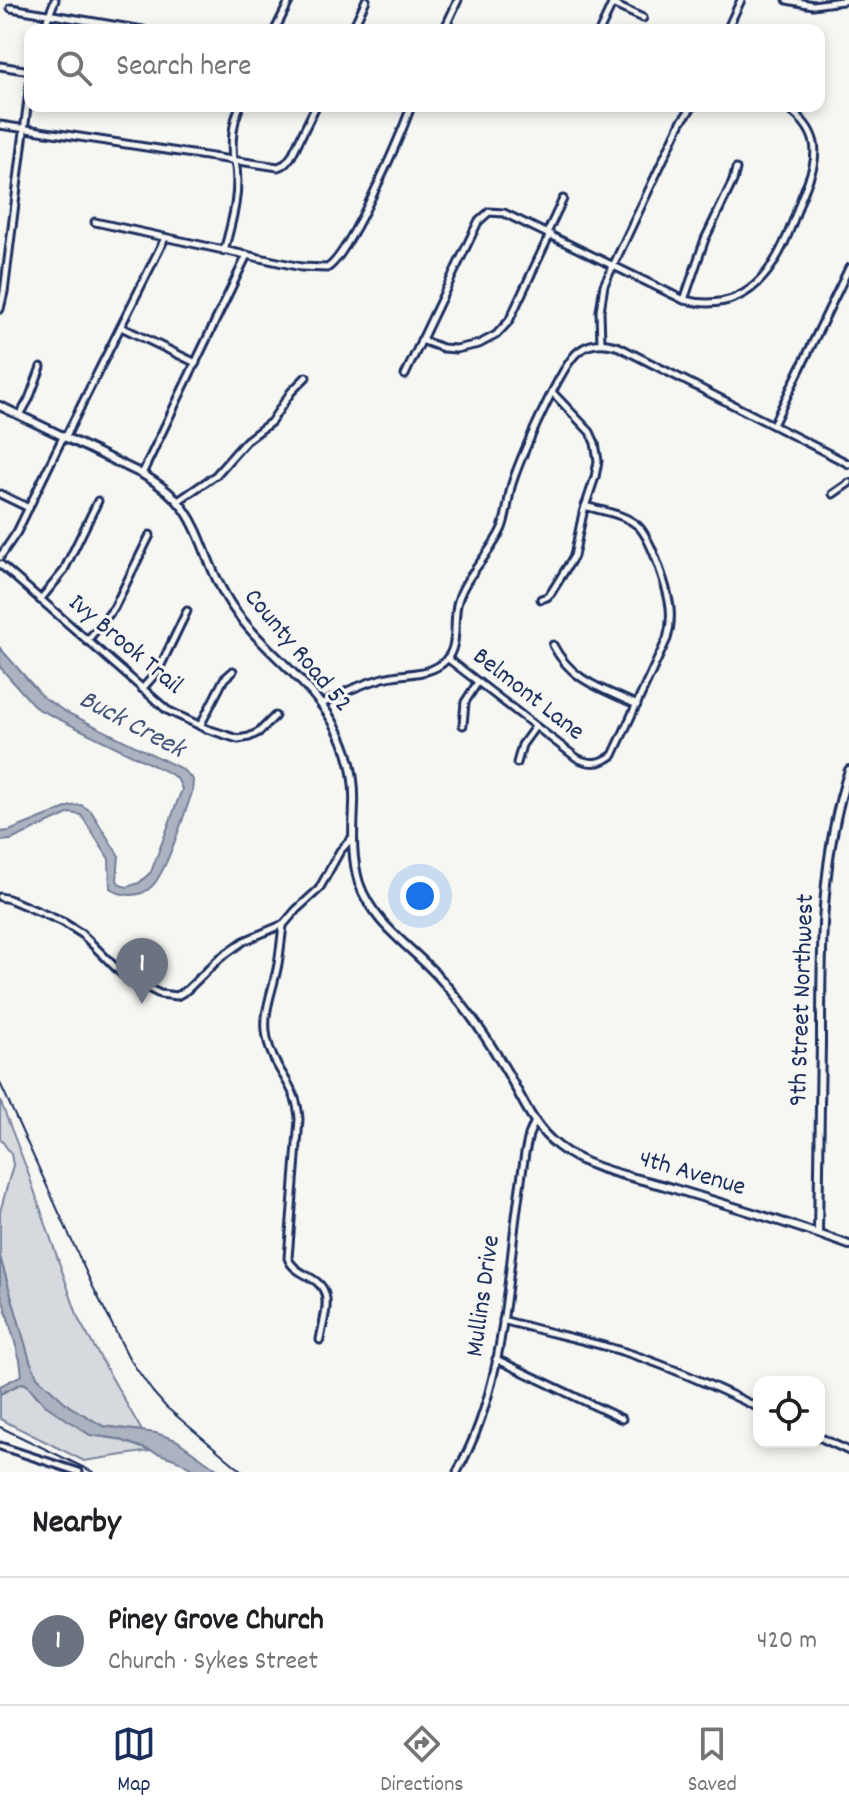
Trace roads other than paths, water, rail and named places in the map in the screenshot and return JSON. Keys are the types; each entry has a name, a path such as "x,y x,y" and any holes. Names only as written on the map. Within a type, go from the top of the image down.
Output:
{"street":[{"path":"45,24 55,0"},
{"path":"278,24 290,0"},
{"path":"355,24 366,0"},
{"path":"447,24 458,0"},
{"path":"730,24 741,0"},
{"path":"787,0 813,5 849,0"},
{"path":"603,24 613,2 643,18"},
{"path":"11,8 108,24"},
{"path":"0,66 24,70"},
{"path":"0,309 26,112"},
{"path":"224,251 236,202 237,179 232,137 238,112"},
{"path":"0,125 278,167 285,164 293,153 313,112"},
{"path":"95,222 322,269 334,263 363,214 409,112"},
{"path":"601,343 600,301 604,285 688,112"},
{"path":"405,375 482,216 493,212 504,213 684,300 713,304 735,299 755,287 772,266 797,211 815,157 807,127 792,112"},
{"path":"684,300 705,239 736,169"},
{"path":"421,340 456,349 479,344 496,335 509,321 563,199"},
{"path":"0,557 12,541 165,238"},
{"path":"142,474 247,255"},
{"path":"773,425 849,268"},
{"path":"121,327 196,363"},
{"path":"321,705 373,681 427,671 447,658 454,642 458,601 503,527 516,472 568,363 586,347 601,343 619,347 849,464"},
{"path":"20,415 41,367"},
{"path":"178,501 216,475 246,441 271,422 291,392 306,377"},
{"path":"541,599 551,593 570,563 597,471 597,453 590,432 553,393"},
{"name":"County Road 52","path":"0,406 142,474 178,501 194,524 214,574 234,609 321,705 341,736 350,762 354,790 354,863 373,911 426,963 458,1001 496,1054 535,1121"},
{"path":"833,494 849,483"},
{"path":"0,494 29,508"},
{"path":"40,600 63,572 98,501"},
{"name":"Belmont Lane","path":"447,658 577,758 598,763 615,751 667,639 669,598 644,532 632,521 585,506"},
{"path":"87,641 114,608 150,535"},
{"name":"Ivy Brook Trail","path":"0,564 162,707 200,726 244,739 259,732 275,716"},
{"path":"142,689 158,671 187,611"},
{"path":"553,645 573,673 637,705"},
{"path":"200,726 224,679 233,671"},
{"path":"463,725 465,702 478,682"},
{"path":"517,763 522,745 535,727"},
{"name":"9th Street Northwest","path":"818,1233 824,908 834,829 849,770"},
{"path":"0,897 63,922 82,934 122,974 146,987 177,996 220,958 250,937 283,925 319,889 340,851 352,838"},
{"path":"283,925 277,968 266,1009 266,1030 272,1056 297,1101 299,1119 288,1258 294,1269 316,1281 325,1293 320,1340"},
{"name":"4th Avenue","path":"535,1121 558,1146 582,1160 849,1245"},
{"name":"Mullins Drive","path":"457,1472 480,1424 496,1359 525,1153 535,1121"},
{"path":"503,1320 615,1349 716,1387 753,1405"},
{"path":"496,1359 622,1419"},
{"path":"825,1440 849,1451"},
{"path":"0,1446 79,1472"}],"railway":[{"path":"0,1083 92,1285 129,1358 166,1407 243,1472"},
{"path":"0,1427 93,1472"}],"place":[{"name":"Piney Grove Church","path":"142,1004"}],"water label":[{"name":"Buck Creek","path":"131,726"}]}
